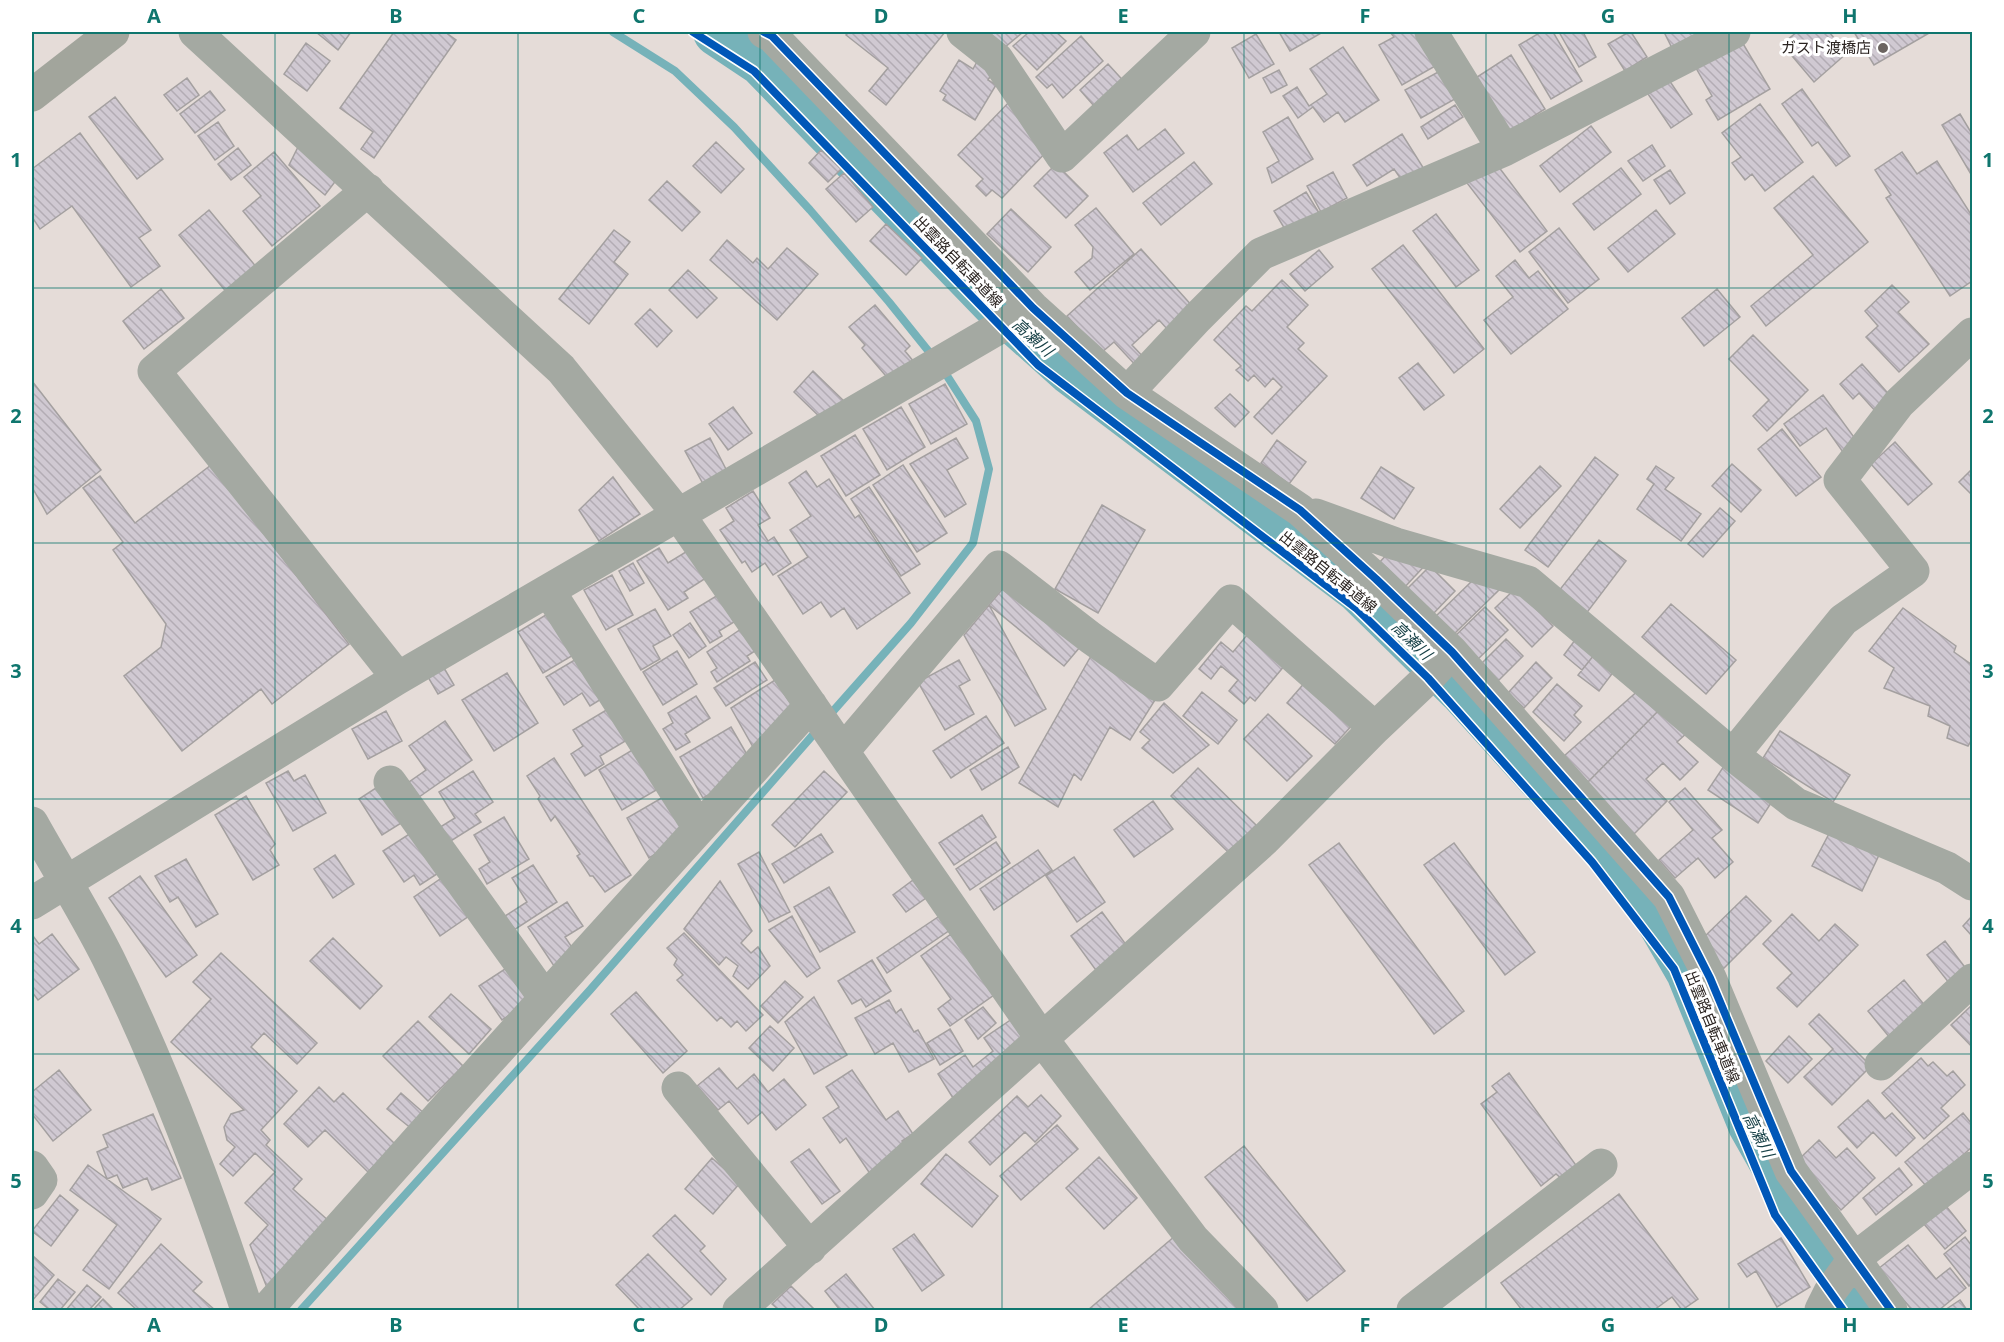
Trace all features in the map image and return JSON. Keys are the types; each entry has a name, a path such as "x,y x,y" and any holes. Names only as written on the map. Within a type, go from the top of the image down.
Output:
{"highway":[{"path":"32,95 112,32"}],"street":[{"path":"195,32 561,369 679,515 1042,1039 1193,1239 1262,1311"},
{"path":"764,32 772,36 1033,308 1127,393 1300,510 1376,579 1452,652 1669,897 1710,978 1791,1171 1855,1258 1890,1311"},
{"path":"963,32 997,59 1062,156 1194,32"},
{"path":"1431,32 1504,150"},
{"path":"1127,393 1261,254 1504,150 1734,32"},
{"path":"368,190 154,371 398,678"},
{"path":"32,903 398,678 1033,308"},
{"path":"1733,755 1843,620 1913,571 1840,480 1899,403 1972,334"},
{"path":"1300,510 1396,544 1528,582 1733,755 1796,804 1947,868 1972,884"},
{"path":"843,751 999,567 1158,686 1231,601 1375,728"},
{"path":"549,591 699,828"},
{"path":"739,1311 1265,839 1452,652"},
{"path":"266,1311 545,998 811,705"},
{"path":"390,782 545,998"},
{"path":"32,823 107,957 186,1136 247,1311"},
{"path":"1881,1064 1972,980"},
{"path":"678,1088 810,1248"},
{"path":"1413,1311 1601,1165"},
{"path":"32,1167 41,1180 32,1193"},
{"path":"1821,1311 1830,1292 1855,1258 1972,1168"}],"building":[{"path":"316,32 351,32 338,50"},
{"path":"394,32 445,32 456,40 374,158 361,149 373,132 340,108"},
{"path":"849,32 945,32 886,105 869,91 888,68 846,35"},
{"path":"989,32 1023,32 1004,48"},
{"path":"1029,32 1056,32 1066,41 1037,70 1013,46"},
{"path":"1279,32 1323,32 1290,51"},
{"path":"1390,32 1418,32 1437,65 1402,85 1379,45 1394,37"},
{"path":"1541,32 1553,32 1582,81 1551,99 1519,45"},
{"path":"1559,32 1583,32 1596,57 1579,67"},
{"path":"1629,32 1647,57 1625,71 1608,44"},
{"path":"1664,32 1701,32 1674,52"},
{"path":"1797,32 1829,32 1847,53 1814,82 1782,44"},
{"name":"ガスト渡橋店","path":"1854,32 1931,32 1874,65"},
{"path":"1256,34 1274,64 1249,78 1232,48"},
{"path":"1081,36 1103,61 1063,98 1052,84 1047,88 1036,77"},
{"path":"1742,42 1770,89 1718,120 1706,100 1712,96 1696,68"},
{"path":"306,43 330,61 307,91 284,74"},
{"path":"1343,47 1379,100 1345,122 1338,112 1324,122 1313,107 1298,118 1283,96 1297,87 1309,106 1327,94 1310,69"},
{"path":"1511,55 1545,109 1508,132 1474,79"},
{"path":"979,58 995,68 988,80 996,85 975,120 943,100 946,95 940,91 959,60 973,69"},
{"path":"1108,64 1129,87 1101,114 1080,90"},
{"path":"1279,70 1287,85 1271,93 1263,78"},
{"path":"1440,71 1455,99 1421,118 1405,90"},
{"path":"187,78 199,95 177,111 164,95"},
{"path":"1669,80 1692,114 1671,128 1648,94"},
{"path":"1802,89 1850,156 1836,166 1818,142 1812,146 1782,104"},
{"path":"210,91 225,110 195,133 180,114"},
{"path":"115,97 163,159 137,179 89,117"},
{"path":"1011,100 1051,147 1002,198 992,190 986,196 976,186 983,179 958,155"},
{"path":"1760,104 1803,162 1765,191 1752,174 1745,180 1732,163 1741,157 1722,133"},
{"path":"1455,105 1463,117 1428,139 1421,127"},
{"path":"1960,114 1972,134 1972,176 1942,125"},
{"path":"1288,117 1313,159 1272,183 1267,168 1279,161 1263,132"},
{"path":"218,122 234,146 215,160 198,136"},
{"path":"1591,126 1611,152 1560,192 1540,166"},
{"path":"1165,129 1184,153 1133,192 1104,153 1127,135 1138,150"},
{"path":"80,133 151,230 139,238 160,266 131,287 72,206 40,229 32,217 32,169"},
{"path":"1402,134 1424,169 1403,182 1394,169 1367,186 1353,165"},
{"path":"301,141 340,175 325,195 289,165"},
{"path":"716,142 744,169 721,193 693,166"},
{"path":"1652,145 1665,166 1643,181 1628,161"},
{"path":"238,148 251,165 231,180 218,164"},
{"path":"821,150 841,169 828,182 809,163"},
{"path":"274,152 320,206 272,246 243,211 261,196 244,177"},
{"path":"1902,152 1917,174 1937,161 1972,216 1972,281 1950,296 1886,198 1891,195 1875,170"},
{"path":"1194,162 1212,184 1161,225 1143,203"},
{"path":"1495,162 1547,231 1520,252 1467,183"},
{"path":"1056,164 1088,196 1066,218 1034,186"},
{"path":"1621,168 1641,194 1594,230 1573,204"},
{"path":"1670,170 1685,193 1670,204 1654,180"},
{"path":"1333,172 1347,198 1321,212 1307,186"},
{"path":"844,173 873,207 856,222 826,189"},
{"path":"1813,176 1868,242 1766,326 1751,306 1813,255 1774,208"},
{"path":"667,181 700,212 682,231 649,200"},
{"path":"1306,192 1321,216 1289,236 1274,211"},
{"path":"1096,208 1134,254 1090,290 1075,272 1092,258 1093,247 1075,225"},
{"path":"1011,209 1051,247 1028,272 987,234"},
{"path":"209,210 258,269 228,294 179,235"},
{"path":"1656,210 1675,234 1628,272 1608,248"},
{"path":"1436,214 1479,270 1456,287 1413,231"},
{"path":"886,224 922,258 906,275 870,241"},
{"path":"1559,228 1599,279 1568,303 1529,252"},
{"path":"614,230 630,242 614,262 628,274 589,324 559,299"},
{"path":"727,240 753,263 757,258 768,269 787,248 818,274 777,320 710,260"},
{"path":"1403,245 1484,349 1454,373 1372,269"},
{"path":"1141,249 1194,308 1169,331 1159,320 1132,345 1148,362 1140,370 1114,342 1101,353 1067,316"},
{"path":"1319,250 1333,267 1305,291 1290,274"},
{"path":"1515,260 1529,278 1538,271 1568,309 1511,354 1484,320 1513,297 1496,276"},
{"path":"688,270 717,298 697,318 669,290"},
{"path":"1282,280 1308,305 1287,327 1304,343 1298,349 1327,376 1272,434 1254,417 1282,387 1273,378 1265,387 1254,375 1248,381 1236,370 1241,366 1214,340 1246,306 1252,311"},
{"path":"1892,285 1909,302 1898,312 1929,344 1899,372 1866,337 1878,326 1865,311"},
{"path":"161,289 184,318 144,349 123,321"},
{"path":"1717,289 1740,317 1704,346 1682,318"},
{"path":"875,305 910,346 905,351 914,362 891,382 862,348 865,345 849,327"},
{"path":"650,309 672,331 657,347 635,324"},
{"path":"1753,335 1808,390 1767,431 1753,416 1769,400 1729,359"},
{"path":"1418,363 1444,395 1424,410 1399,378"},
{"path":"1862,364 1893,399 1877,413 1859,393 1853,399 1840,384"},
{"path":"813,371 847,404 828,425 794,392"},
{"path":"32,381 101,470 47,514 32,487"},
{"path":"945,384 967,424 931,444 909,404"},
{"path":"1230,394 1249,412 1235,427 1215,408"},
{"path":"1823,395 1859,444 1845,455 1826,428 1800,446 1784,424"},
{"path":"733,407 752,433 728,450 709,424"},
{"path":"901,407 925,447 887,470 863,429"},
{"path":"1782,429 1821,477 1796,496 1758,449"},
{"path":"855,435 880,475 846,496 821,456"},
{"path":"710,438 731,479 707,491 685,451"},
{"path":"956,438 968,458 947,470 966,504 945,517 910,464"},
{"path":"1277,440 1306,462 1289,484 1261,463"},
{"path":"1895,442 1932,484 1908,505 1871,464"},
{"path":"1595,457 1618,475 1548,567 1525,550"},
{"path":"1732,464 1761,490 1741,512 1712,486"},
{"path":"211,465 349,644 272,704 261,689 182,751 124,676 161,647 166,624 113,550 123,542 83,488 100,476 135,523"},
{"path":"903,465 947,533 917,552 873,485"},
{"path":"1540,466 1561,486 1520,528 1500,509"},
{"path":"1656,466 1674,478 1665,489 1701,514 1681,541 1637,509 1654,484 1647,479"},
{"path":"1381,467 1414,488 1394,519 1361,498"},
{"path":"1972,469 1972,495 1959,482"},
{"path":"806,471 817,487 829,479 855,518 859,515 910,593 857,629 844,608 831,617 821,602 803,614 778,576 808,557 790,530 811,516 789,483"},
{"path":"613,477 640,514 599,541 579,510"},
{"path":"869,487 920,564 901,576 851,499"},
{"path":"753,491 770,518 758,525 768,541 774,537 791,563 773,575 765,563 752,572 745,561 742,563 720,530 734,521 726,508"},
{"path":"1102,505 1145,530 1098,613 1055,589"},
{"path":"1720,508 1735,521 1703,557 1688,544"},
{"path":"1599,540 1626,561 1582,619 1554,597"},
{"path":"659,548 668,563 689,550 706,578 684,592 688,598 668,610 637,561"},
{"path":"1392,549 1429,561 1403,589 1377,565"},
{"path":"633,563 644,583 630,591 619,571"},
{"path":"1430,566 1455,591 1433,614 1407,589"},
{"path":"612,575 633,615 606,630 584,590"},
{"path":"1475,578 1503,586 1452,636 1434,618"},
{"path":"1010,580 1085,641 1064,666 989,605"},
{"path":"1516,588 1553,626 1532,647 1495,608"},
{"path":"718,595 734,622 719,631 722,636 710,643 690,612"},
{"path":"1671,604 1736,660 1706,694 1642,637"},
{"path":"989,605 1046,709 1015,726 964,635"},
{"path":"1485,607 1508,630 1477,660 1454,637"},
{"path":"1903,608 1956,646 1954,652 1972,665 1972,739 1968,746 1947,738 1950,726 1928,716 1930,706 1884,688 1894,668 1869,651"},
{"path":"655,609 671,636 653,646 660,659 641,670 618,629"},
{"path":"549,613 575,654 543,673 518,632"},
{"path":"690,623 706,646 689,658 673,635"},
{"path":"744,627 758,649 747,656 750,661 717,682 711,672 717,668 707,652"},
{"path":"1248,634 1285,665 1255,701 1250,697 1244,704 1229,691 1238,680 1221,666 1211,679 1199,669 1221,642 1233,652"},
{"path":"1578,636 1598,650 1582,670 1564,655"},
{"path":"1506,639 1523,656 1496,683 1479,666"},
{"path":"1598,650 1618,666 1599,691 1578,675"},
{"path":"677,651 697,684 663,705 643,672"},
{"path":"1091,656 1155,700 1130,740 1110,727 1081,780 1074,774 1058,807 1019,783"},
{"path":"578,658 603,698 590,706 582,693 564,705 546,677"},
{"path":"959,660 970,680 959,686 974,714 945,730 918,682"},
{"path":"755,662 767,680 726,706 714,688"},
{"path":"1536,662 1552,678 1524,708 1508,693"},
{"path":"444,668 454,685 438,694 428,677"},
{"path":"507,673 538,723 494,751 462,700"},
{"path":"775,680 793,707 753,747 731,708"},
{"path":"1307,680 1355,722 1335,744 1287,703"},
{"path":"1557,684 1582,706 1574,715 1581,722 1564,741 1533,712"},
{"path":"1640,689 1662,707 1588,782 1564,756"},
{"path":"1202,692 1237,720 1218,744 1183,716"},
{"path":"696,696 710,718 685,734 690,742 676,750 663,729 673,723 668,713"},
{"path":"1164,703 1209,745 1173,773 1142,748 1150,740 1140,732"},
{"path":"1662,707 1688,732 1677,742 1698,762 1680,780 1663,763 1646,779 1667,801 1630,838 1581,789"},
{"path":"608,709 627,740 600,756 604,764 585,776 571,754 583,746 573,730"},
{"path":"386,711 402,741 368,759 352,729"},
{"path":"1268,714 1312,756 1287,781 1244,739"},
{"path":"986,716 1004,743 951,778 933,751"},
{"path":"445,721 472,760 419,797 409,782 426,770 409,746"},
{"path":"731,727 749,758 725,786 703,798 680,757"},
{"path":"1780,731 1850,775 1833,802 1763,758"},
{"path":"1008,747 1019,767 982,790 970,770"},
{"path":"634,749 658,789 622,810 599,770"},
{"path":"554,758 631,875 605,892 593,876 590,876 577,856 580,854 555,816 551,821 538,799 540,796 527,776"},
{"path":"1726,763 1775,797 1758,823 1708,790"},
{"path":"1198,768 1256,825 1229,853 1171,796"},
{"path":"288,771 294,781 305,775 326,813 293,831 266,783"},
{"path":"473,771 493,802 475,814 481,822 446,844 437,829 455,818 439,792"},
{"path":"824,771 847,792 795,847 772,825"},
{"path":"382,784 406,820 382,835 359,799"},
{"path":"1685,788 1722,830 1712,838 1733,862 1715,878 1698,858 1675,878 1659,860 1693,830 1669,802"},
{"path":"246,796 275,844 270,850 279,865 253,880 215,815"},
{"path":"665,796 685,830 669,846 649,858 627,818"},
{"path":"1153,801 1173,829 1134,857 1114,830"},
{"path":"982,815 996,837 954,865 939,843"},
{"path":"504,817 529,859 487,884 479,869 490,862 474,835"},
{"path":"1831,830 1879,855 1862,891 1812,866"},
{"path":"414,831 440,872 420,885 414,875 404,882 383,851"},
{"path":"821,834 833,852 784,883 772,864"},
{"path":"996,842 1010,863 970,890 956,869"},
{"path":"1339,843 1464,1011 1434,1034 1309,865"},
{"path":"1454,843 1535,952 1505,975 1424,865"},
{"path":"1038,850 1052,870 994,910 980,889"},
{"path":"759,852 790,912 769,922 738,864"},
{"path":"335,855 354,884 333,898 314,869"},
{"path":"1074,857 1105,902 1077,922 1046,876"},
{"path":"186,859 218,914 196,927 178,897 170,902 155,876"},
{"path":"533,865 557,902 514,930 505,916 527,902 512,878"},
{"path":"140,876 197,955 166,977 109,898"},
{"path":"443,877 469,916 440,936 414,897"},
{"path":"913,880 926,898 906,912 893,895"},
{"path":"720,881 752,931 741,943 751,953 758,947 770,966 748,989 733,976 738,966 726,957 719,965 684,929"},
{"path":"829,887 855,932 820,952 794,907"},
{"path":"1746,896 1771,921 1723,969 1704,937"},
{"path":"567,902 583,926 565,937 575,952 554,966 528,927"},
{"path":"1102,912 1130,950 1098,973 1071,936"},
{"path":"1792,914 1819,941 1835,924 1858,945 1797,1007 1777,988 1792,973 1763,944"},
{"path":"941,915 950,930 887,973 877,958"},
{"path":"792,916 820,968 807,977 769,930"},
{"path":"1972,916 1972,936 1963,926"},
{"path":"684,933 763,1015 746,1031 737,1021 731,1027 721,1017 717,1021 677,980 683,975 674,965 677,959 667,948"},
{"path":"52,934 79,969 38,1000 32,992 32,937 39,944"},
{"path":"951,934 994,995 950,1026 938,1009 951,999 921,956"},
{"path":"333,938 382,986 360,1009 310,961"},
{"path":"1945,941 1970,974 1953,988 1927,955"},
{"path":"221,953 317,1043 297,1064 264,1033 251,1047 297,1091 261,1130 270,1140 266,1145 302,1179 293,1189 330,1222 268,1290 250,1245 268,1225 245,1203 275,1172 255,1153 233,1176 220,1164 235,1147 227,1140 224,1127 231,1114 244,1110 171,1042 211,999 193,982"},
{"path":"872,960 891,991 866,1007 861,999 852,1004 838,981"},
{"path":"508,967 531,1001 502,1020 479,986"},
{"path":"1904,980 1926,1007 1890,1038 1868,1011"},
{"path":"785,981 803,997 778,1023 761,1006"},
{"path":"636,992 687,1051 663,1073 611,1014"},
{"path":"451,994 491,1029 469,1054 429,1017"},
{"path":"814,997 847,1055 814,1074 785,1022"},
{"path":"889,1000 896,1013 901,1009 914,1032 918,1030 934,1059 909,1072 893,1043 875,1054 855,1018"},
{"path":"1972,1005 1972,1047 1951,1025"},
{"path":"983,1007 996,1023 978,1039 965,1020"},
{"path":"1819,1014 1871,1066 1832,1105 1804,1077 1833,1049 1809,1024"},
{"path":"1012,1019 1029,1043 958,1106 938,1074 965,1055 973,1067 993,1051 984,1038"},
{"path":"418,1021 463,1066 428,1101 383,1056"},
{"path":"770,1026 794,1048 773,1071 749,1048"},
{"path":"950,1029 963,1051 940,1065 927,1043"},
{"path":"1789,1036 1812,1059 1788,1083 1766,1061"},
{"path":"1921,1058 1928,1066 1933,1062 1947,1076 1953,1071 1965,1085 1941,1108 1949,1116 1924,1139 1882,1093"},
{"path":"719,1068 737,1089 754,1074 768,1092 784,1079 806,1105 776,1130 762,1112 748,1124 729,1101 718,1110 697,1086"},
{"path":"59,1070 91,1110 53,1141 32,1114 32,1092"},
{"path":"852,1070 886,1120 898,1111 913,1134 902,1141 909,1150 875,1181 846,1138 840,1143 823,1118 839,1107 826,1087"},
{"path":"1509,1073 1578,1168 1562,1179 1556,1174 1541,1186 1481,1104 1497,1092 1492,1086"},
{"path":"319,1087 334,1102 343,1093 395,1144 368,1172 325,1130 308,1147 284,1124"},
{"path":"401,1093 425,1114 412,1129 387,1109"},
{"path":"1041,1095 1061,1116 1035,1142 1025,1132 990,1165 969,1142 1017,1096 1028,1107"},
{"path":"1868,1100 1885,1119 1892,1113 1915,1138 1896,1156 1873,1132 1857,1148 1838,1127"},
{"path":"1963,1113 1972,1124 1972,1147 1927,1187 1905,1162"},
{"path":"153,1114 181,1178 152,1190 147,1178 123,1188 117,1175 107,1179 97,1152 108,1147 103,1135"},
{"path":"1057,1125 1078,1149 1021,1200 1000,1176"},
{"path":"1819,1140 1836,1158 1847,1148 1875,1178 1841,1210 1796,1162"},
{"path":"1244,1146 1345,1271 1307,1301 1205,1177"},
{"path":"809,1149 840,1191 822,1204 791,1162"},
{"path":"946,1154 998,1196 972,1227 921,1184"},
{"path":"1099,1157 1137,1198 1104,1229 1066,1188"},
{"path":"712,1158 740,1183 713,1214 685,1189"},
{"path":"88,1165 161,1219 109,1289 83,1270 117,1225 70,1190"},
{"path":"1899,1168 1912,1185 1876,1215 1863,1198"},
{"path":"1619,1194 1698,1299 1682,1310 1672,1297 1654,1310 1522,1310 1501,1283"},
{"path":"60,1195 78,1210 51,1246 32,1231"},
{"path":"1946,1206 1966,1231 1945,1249 1924,1224"},
{"path":"675,1215 705,1246 700,1251 726,1279 711,1295 653,1236"},
{"path":"914,1234 944,1275 922,1291 893,1249"},
{"path":"1175,1236 1239,1310 1088,1310"},
{"path":"1965,1237 1972,1246 1972,1283 1969,1286 1944,1254"},
{"path":"1781,1238 1810,1287 1777,1307 1756,1271 1747,1277 1738,1264"},
{"path":"161,1244 202,1282 193,1291 215,1310 137,1310 118,1293"},
{"path":"1908,1245 1936,1279 1950,1268 1966,1288 1939,1310 1912,1310 1878,1269"},
{"path":"648,1254 692,1299 679,1310 640,1310 616,1285"},
{"path":"32,1255 54,1275 32,1301"},
{"path":"846,1274 875,1310 840,1310 825,1291"},
{"path":"58,1279 75,1292 60,1310 50,1310 40,1302"},
{"path":"87,1285 101,1297 89,1310 66,1310"},
{"path":"791,1286 815,1310 779,1310 772,1304"},
{"path":"103,1299 114,1310 93,1310"},
{"path":"1960,1300 1967,1310 1945,1310"}],"waterway":[{"path":"613,32 675,71 734,127 810,210 934,358"},
{"name":"高瀬川","path":"717,32 762,62 997,305 1071,371 1359,589 1462,690 1642,889 1690,972 1752,1125 1823,1250 1866,1310"},
{"path":"827,718 911,623 973,543 989,469 976,421 942,368"},
{"path":"301,1310 590,990 819,728"}],"cycle path":[{"name":"出雲路自転車道線","path":"693,32 754,71 1038,365 1356,608 1428,678 1592,862 1674,969 1775,1215 1843,1310"},
{"name":"出雲路自転車道線","path":"764,32 772,36 1033,308 1127,393 1300,510 1376,579 1452,652 1669,897 1710,978 1791,1171 1891,1310"}],"place":[{"name":"ガスト渡橋店","path":"1883,48"}]}
